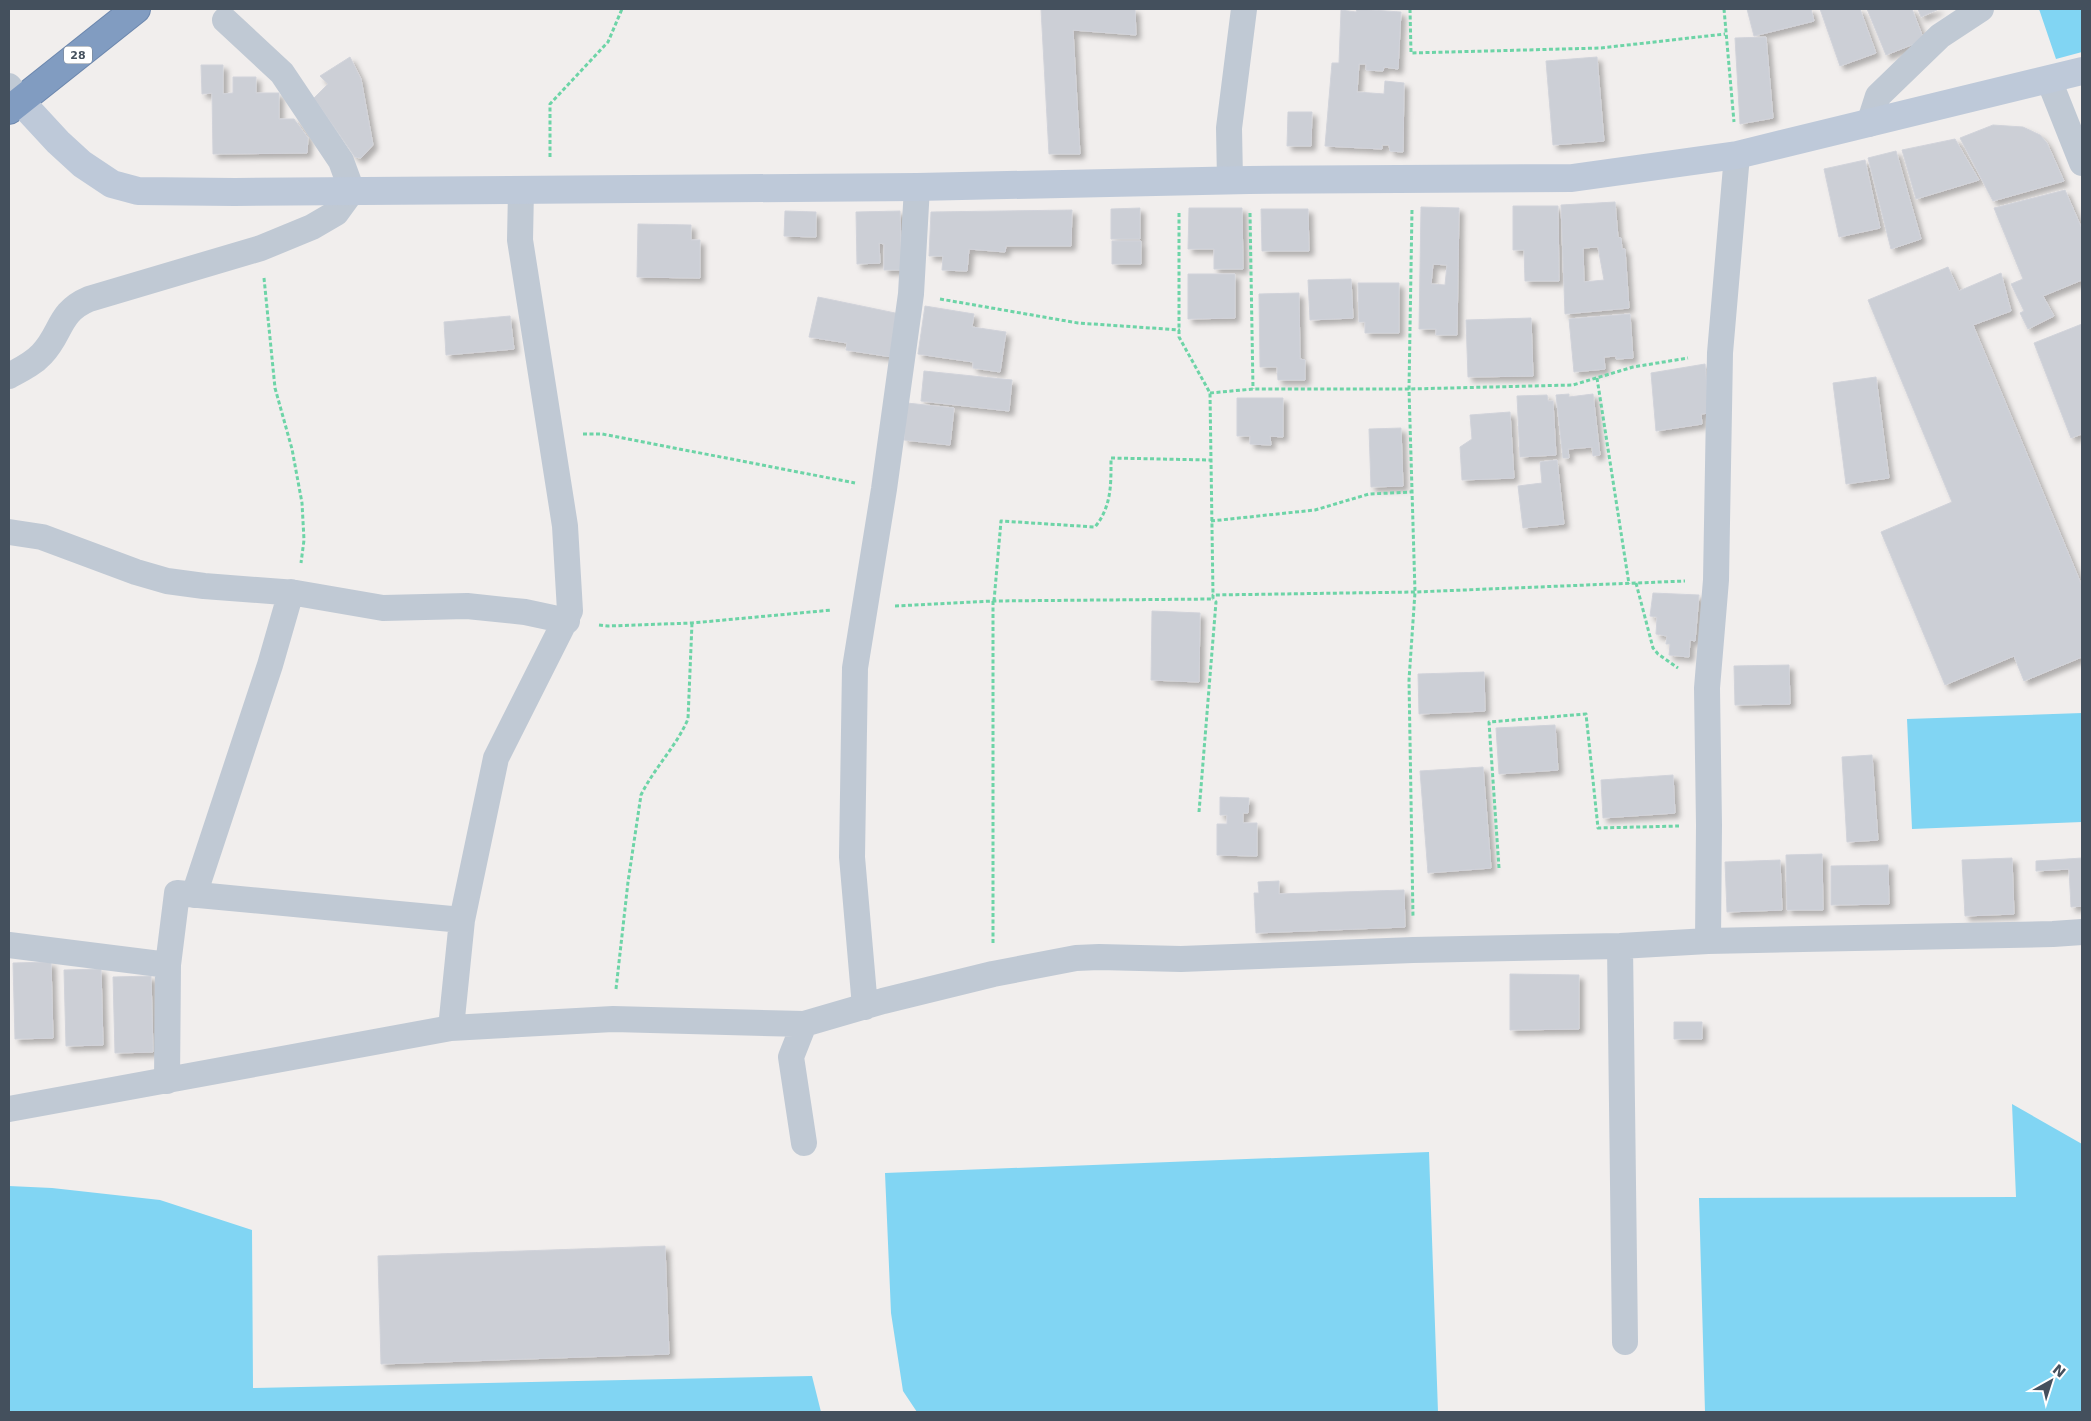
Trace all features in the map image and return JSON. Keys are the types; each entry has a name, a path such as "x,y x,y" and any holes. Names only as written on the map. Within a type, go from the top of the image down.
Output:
{"highway":[{"name":"28","path":"13,99 136,9"}],"street":[{"path":"1240,180 1228,128 1244,9"},
{"path":"1869,124 1878,96 1940,36 1981,9"},
{"path":"225,20 282,73 341,162 352,191"},
{"path":"13,99 82,164 112,184 138,190 235,192 917,188 1240,180 1572,178 1737,155 2065,76 2082,163"},
{"path":"1708,941 1708,688 1716,580 1720,353 1737,155"},
{"path":"865,1007 852,857 855,668 884,489 911,294 917,188"},
{"path":"451,1028 462,920 496,758 570,611 565,526 520,240 521,190"},
{"path":"9,376 41,356 68,313 76,304 261,248 312,227 336,213 352,191"},
{"path":"9,532 42,537 136,572 167,581 294,593 383,608 467,606 524,612 567,620"},
{"path":"194,895 294,593"},
{"path":"167,1081 168,965 177,894 462,920"},
{"path":"9,1109 451,1028 613,1019 804,1024 993,974 1076,958 1181,959 1413,950 1620,946 1708,941 2082,932"},
{"path":"9,944 168,965"},
{"path":"1620,946 1625,1342"},
{"path":"804,1024 791,1056 804,1143"}],"path":[{"path":"550,190 550,104 608,42 622,9"},
{"path":"1410,9 1411,53 1601,48 1725,34"},
{"path":"1724,9 1737,155"},
{"path":"1412,179 1409,389 1415,592 1409,680 1413,950"},
{"path":"1240,180 1253,389"},
{"path":"1179,182 1179,337 1210,393 1213,597 1216,602 1199,812"},
{"path":"261,248 275,388 292,449 302,503 304,540 294,593"},
{"path":"911,294 1078,323 1180,330"},
{"path":"1210,393 1253,389 1409,389 1573,385 1634,367 1720,353"},
{"path":"1597,378 1629,584"},
{"path":"550,434 602,434 884,489"},
{"path":"993,974 994,601 1001,521 1095,527 1103,517 1110,494 1111,458 1210,460"},
{"path":"1211,521 1315,510 1369,494 1412,492"},
{"path":"567,620 608,626 692,623 864,608 994,601 1415,592 1716,580"},
{"path":"1636,583 1654,651 1708,688"},
{"path":"613,1019 628,882 641,795 683,730 688,719 692,623"},
{"path":"1499,868 1489,722 1586,714 1598,828 1709,826"}],"water":[{"path":"2039,9 2082,9 2082,52 2056,59"},
{"path":"2082,713 2082,822 1912,829 1907,719"},
{"path":"2012,1104 2082,1144 2082,1412 1705,1412 1699,1198 2016,1197"},
{"path":"1429,1152 1438,1412 917,1412 903,1391 891,1313 885,1173"},
{"path":"9,1186 52,1188 160,1200 252,1230 253,1388 812,1376 821,1412 9,1412"}],"building":[{"path":"1041,9 1135,9 1136,35 1073,30 1080,154 1049,154"},
{"path":"1357,9 1401,12 1398,69 1384,67 1383,71 1366,70 1366,64 1359,64 1357,92 1384,94 1385,81 1404,83 1403,152 1390,151 1389,145 1382,145 1382,149 1325,146 1332,63 1339,63 1341,10 1356,12"},
{"path":"1747,9 1811,9 1814,21 1754,36"},
{"path":"1820,9 1860,9 1876,53 1840,66"},
{"path":"1867,9 1912,9 1924,40 1886,55"},
{"path":"1918,9 1939,9 1921,17"},
{"path":"1766,37 1773,118 1740,124 1735,38"},
{"path":"350,57 361,79 373,145 361,158 355,157 314,98 328,84 320,76"},
{"path":"1597,57 1604,141 1553,145 1546,61"},
{"path":"201,65 223,65 223,94 233,93 233,77 256,77 256,93 279,93 279,119 294,119 308,138 307,153 213,154 212,93 202,94"},
{"path":"1288,112 1312,112 1311,146 1287,146"},
{"path":"1993,125 2023,127 2040,135 2047,143 2064,181 1993,201 1960,138"},
{"path":"1955,139 1979,180 1916,199 1902,150"},
{"path":"1896,151 1921,239 1891,249 1868,158"},
{"path":"1865,160 1880,228 1839,237 1824,169"},
{"path":"2065,190 2082,229 2082,280 2043,296 2054,316 2028,329 2020,313 2024,311 2011,284 2023,279 1994,208"},
{"path":"1615,202 1618,237 1621,238 1622,249 1625,249 1629,308 1565,314 1561,205","holes":["1598,247 1604,280 1584,282 1583,248"]},
{"path":"1513,206 1558,206 1559,281 1525,281 1524,250 1513,250"},
{"path":"1421,207 1459,208 1457,335 1436,335 1436,329 1419,329","holes":["1433,264 1447,265 1445,285 1431,284"]},
{"path":"1140,208 1140,239 1111,239 1111,209"},
{"path":"1189,208 1242,208 1243,269 1214,269 1214,249 1188,249"},
{"path":"1261,209 1308,209 1309,251 1262,251"},
{"path":"1072,210 1071,246 1006,246 1005,252 969,249 967,271 942,270 943,256 929,256 931,212"},
{"path":"785,211 816,212 816,237 784,236"},
{"path":"900,211 901,249 906,270 884,270 884,244 879,243 880,263 857,264 856,212"},
{"path":"638,224 691,225 691,240 700,240 700,278 637,277"},
{"path":"1112,241 1141,241 1141,264 1112,264"},
{"path":"1948,267 1959,291 2001,273 2011,311 1973,325 2082,586 2082,657 2024,681 2014,656 1945,685 1881,532 1952,502 1868,300"},
{"path":"1188,274 1235,274 1235,318 1188,319"},
{"path":"1351,279 1353,318 1310,320 1308,280"},
{"path":"1358,283 1399,283 1399,333 1365,333 1365,322 1359,322"},
{"path":"1299,293 1300,359 1305,360 1305,380 1278,380 1277,367 1260,367 1259,294"},
{"path":"818,297 900,314 892,357 846,350 847,343 809,337"},
{"path":"925,306 974,314 972,327 1006,332 1000,372 973,368 973,362 918,354"},
{"path":"1630,314 1633,358 1616,359 1616,356 1604,357 1605,369 1574,372 1569,319"},
{"path":"510,316 514,349 446,355 444,322"},
{"path":"1531,318 1533,376 1468,377 1466,320"},
{"path":"2082,324 2082,434 2071,438 2034,343"},
{"path":"1705,364 1709,413 1701,414 1702,424 1656,431 1651,373"},
{"path":"924,371 1012,380 1009,411 921,401"},
{"path":"1876,377 1889,478 1846,484 1833,383"},
{"path":"1569,394 1569,397 1593,394 1600,455 1593,456 1592,447 1568,449 1569,458 1563,458 1556,395"},
{"path":"1547,395 1548,401 1553,401 1556,455 1520,457 1517,396"},
{"path":"1237,398 1283,398 1283,437 1270,436 1271,445 1250,444 1250,436 1237,436"},
{"path":"907,403 954,408 950,445 904,440"},
{"path":"1510,412 1514,478 1462,480 1460,447 1472,439 1470,415"},
{"path":"1401,428 1403,486 1371,487 1369,429"},
{"path":"1557,460 1564,524 1523,528 1518,486 1542,483 1540,462"},
{"path":"1653,593 1699,595 1695,641 1690,640 1689,657 1669,655 1670,644 1666,644 1667,636 1656,634 1657,617 1650,616"},
{"path":"1152,611 1200,613 1199,682 1151,680"},
{"path":"1789,665 1790,704 1735,705 1734,666"},
{"path":"1484,672 1485,711 1419,714 1418,674"},
{"path":"1555,725 1558,770 1499,774 1496,728"},
{"path":"1872,755 1878,840 1847,842 1842,757"},
{"path":"1483,767 1491,868 1428,873 1420,771"},
{"path":"1673,775 1675,813 1603,818 1601,780"},
{"path":"1220,797 1249,798 1248,813 1243,813 1243,823 1257,823 1257,856 1217,855 1217,824 1227,824 1227,815 1220,815"},
{"path":"1822,854 1823,910 1787,910 1786,855"},
{"path":"2012,858 2014,914 1965,916 1962,860"},
{"path":"2082,858 2082,906 2071,907 2069,869 2036,871 2036,861"},
{"path":"1780,860 1782,910 1727,912 1725,862"},
{"path":"1888,865 1889,904 1831,905 1831,866"},
{"path":"1279,881 1279,894 1404,890 1405,927 1256,933 1254,893 1259,893 1258,882"},
{"path":"51,962 53,1038 15,1039 13,963"},
{"path":"101,969 103,1045 66,1046 64,970"},
{"path":"1510,974 1579,975 1579,1029 1510,1030"},
{"path":"151,976 153,1052 115,1053 113,977"},
{"path":"1674,1022 1702,1022 1702,1039 1674,1039"},
{"path":"665,1246 669,1354 381,1364 378,1256"}]}
